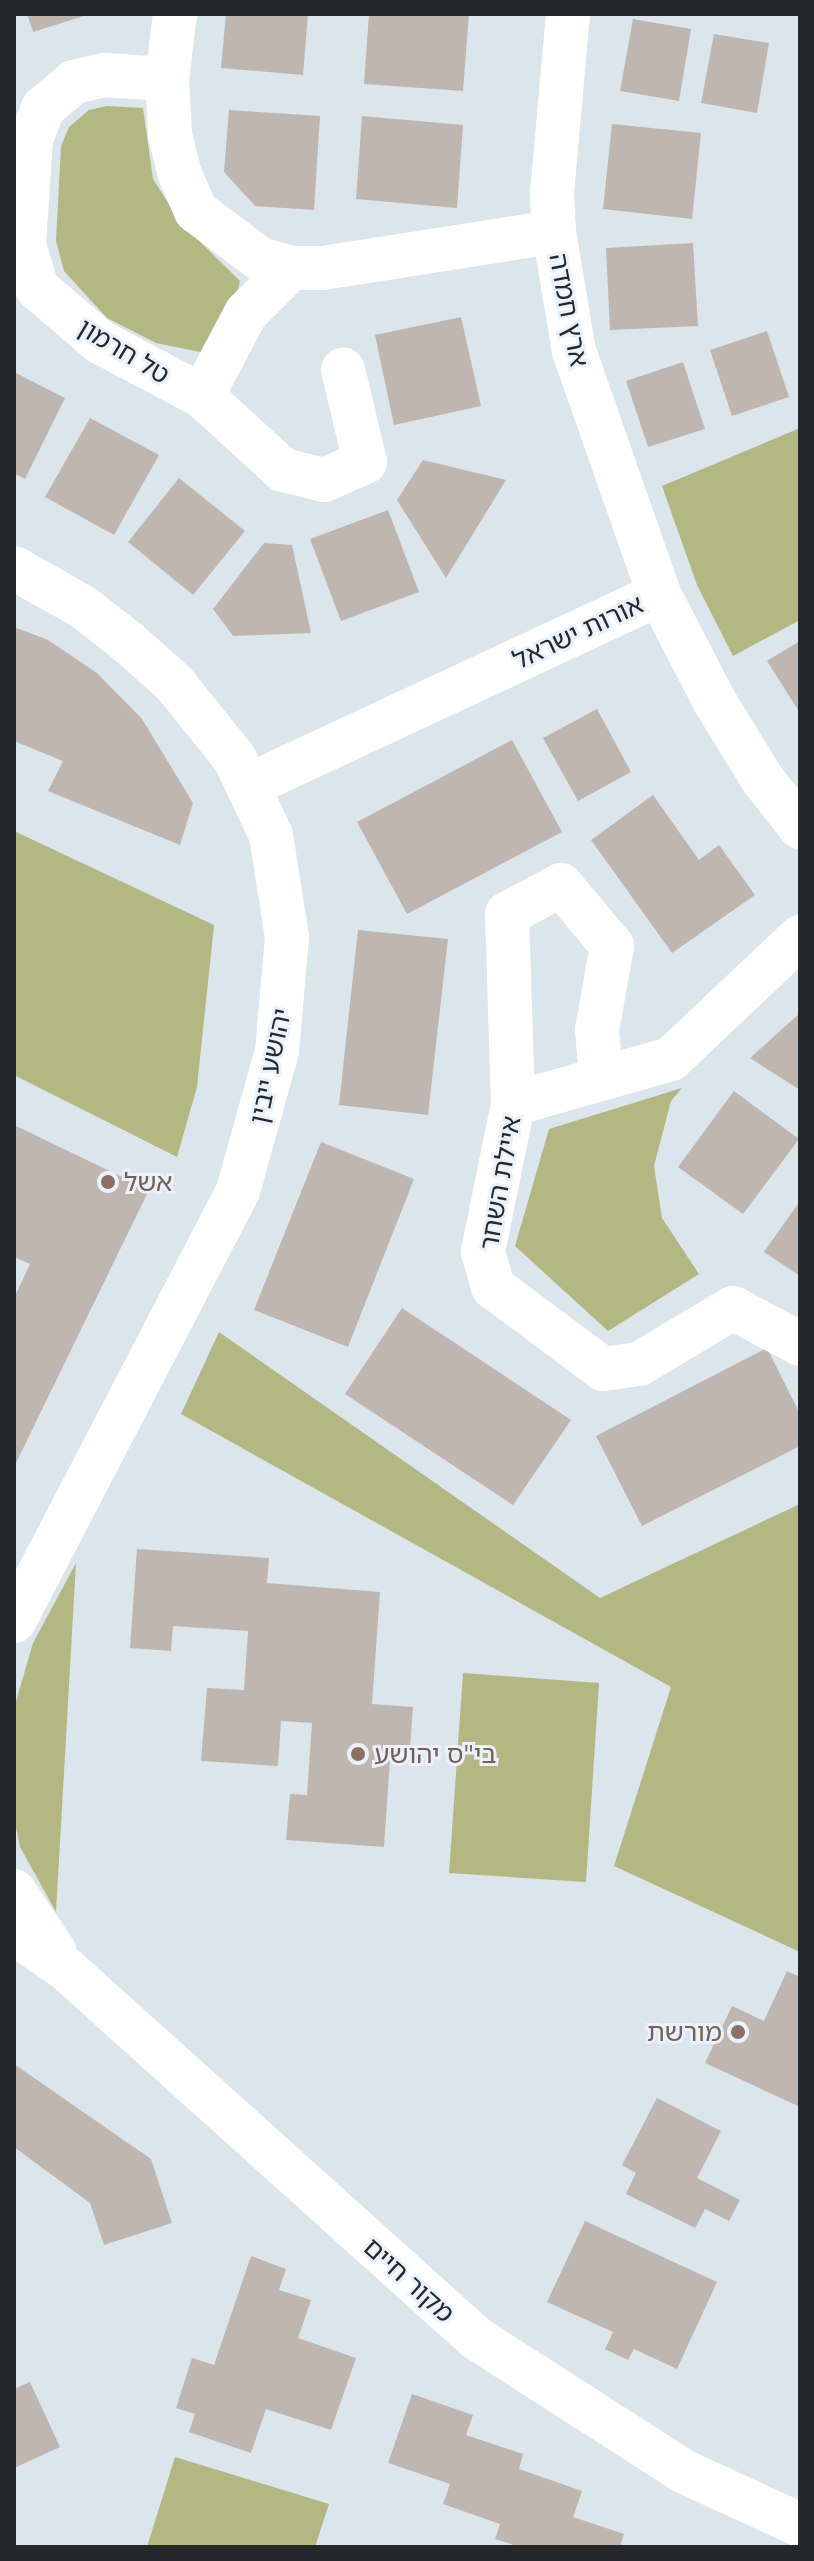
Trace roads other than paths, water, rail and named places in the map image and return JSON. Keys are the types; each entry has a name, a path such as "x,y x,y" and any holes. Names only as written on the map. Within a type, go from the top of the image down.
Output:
{"street":[{"path":"175,14 167,79 170,135 196,211 260,259 291,268 323,268 554,232"},
{"name":"ארץ חמדה","path":"568,14 552,195 554,232 574,351 659,594"},
{"name":"טל חרמון","path":"167,79 104,75 74,82 43,108 31,139 24,245 37,288 100,342 202,396 283,470 324,480 365,462 343,370"},
{"path":"202,396 246,313 291,268"},
{"name":"יהושע ייבין","path":"14,568 83,607 174,683 235,759 250,785 271,835 287,937 284,1009 260,1120 220,1234 14,1621"},
{"name":"אורות ישראל","path":"250,785 659,594 715,702 763,780 800,827"},
{"name":"איילת השחר","path":"601,1076 597,1030 612,946 561,885 507,914 513,1104 483,1252 493,1287 603,1369 639,1364 733,1308 800,1344"},
{"name":"איילת השחר","path":"513,1104 601,1076 671,1059 800,937"},
{"name":"מקור חיים","path":"14,1891 65,1968"},
{"name":"מקור חיים","path":"14,1933 65,1968 476,2338 685,2472 800,2525"}],"place":[{"name":"אשל","path":"108,1182"},
{"name":"בי\"ס יהושע","path":"358,1754"},
{"name":"מורשת","path":"738,2032"}]}
